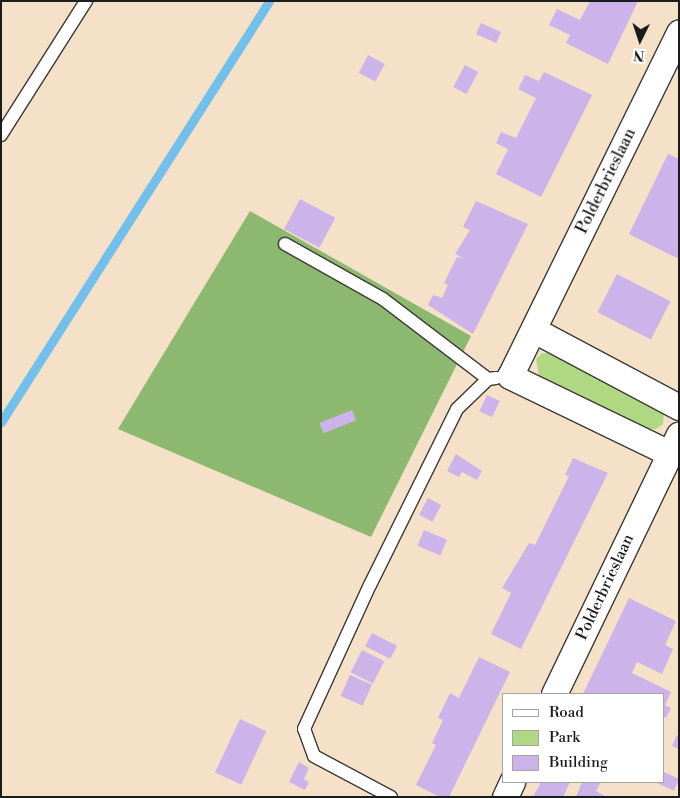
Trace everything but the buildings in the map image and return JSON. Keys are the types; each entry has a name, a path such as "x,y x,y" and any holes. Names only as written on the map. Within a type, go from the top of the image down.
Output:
{"street":[{"name":"Polderbrieslaan","path":"554,693 674,443 499,378 534,330 679,32"},
{"path":"534,330 679,407"},
{"path":"505,797 512,783"}],"lane":[{"path":"1,135 86,1"},
{"path":"285,244 383,298 499,378 457,409 370,585 304,729 314,756 391,797"}],"green space":[{"path":"250,211 471,336 371,537 118,429"},
{"path":"542,353 550,353 658,406 664,414 663,424 656,429 645,429 539,376 536,359"}],"waterway":[{"path":"1,422 269,1"}]}
